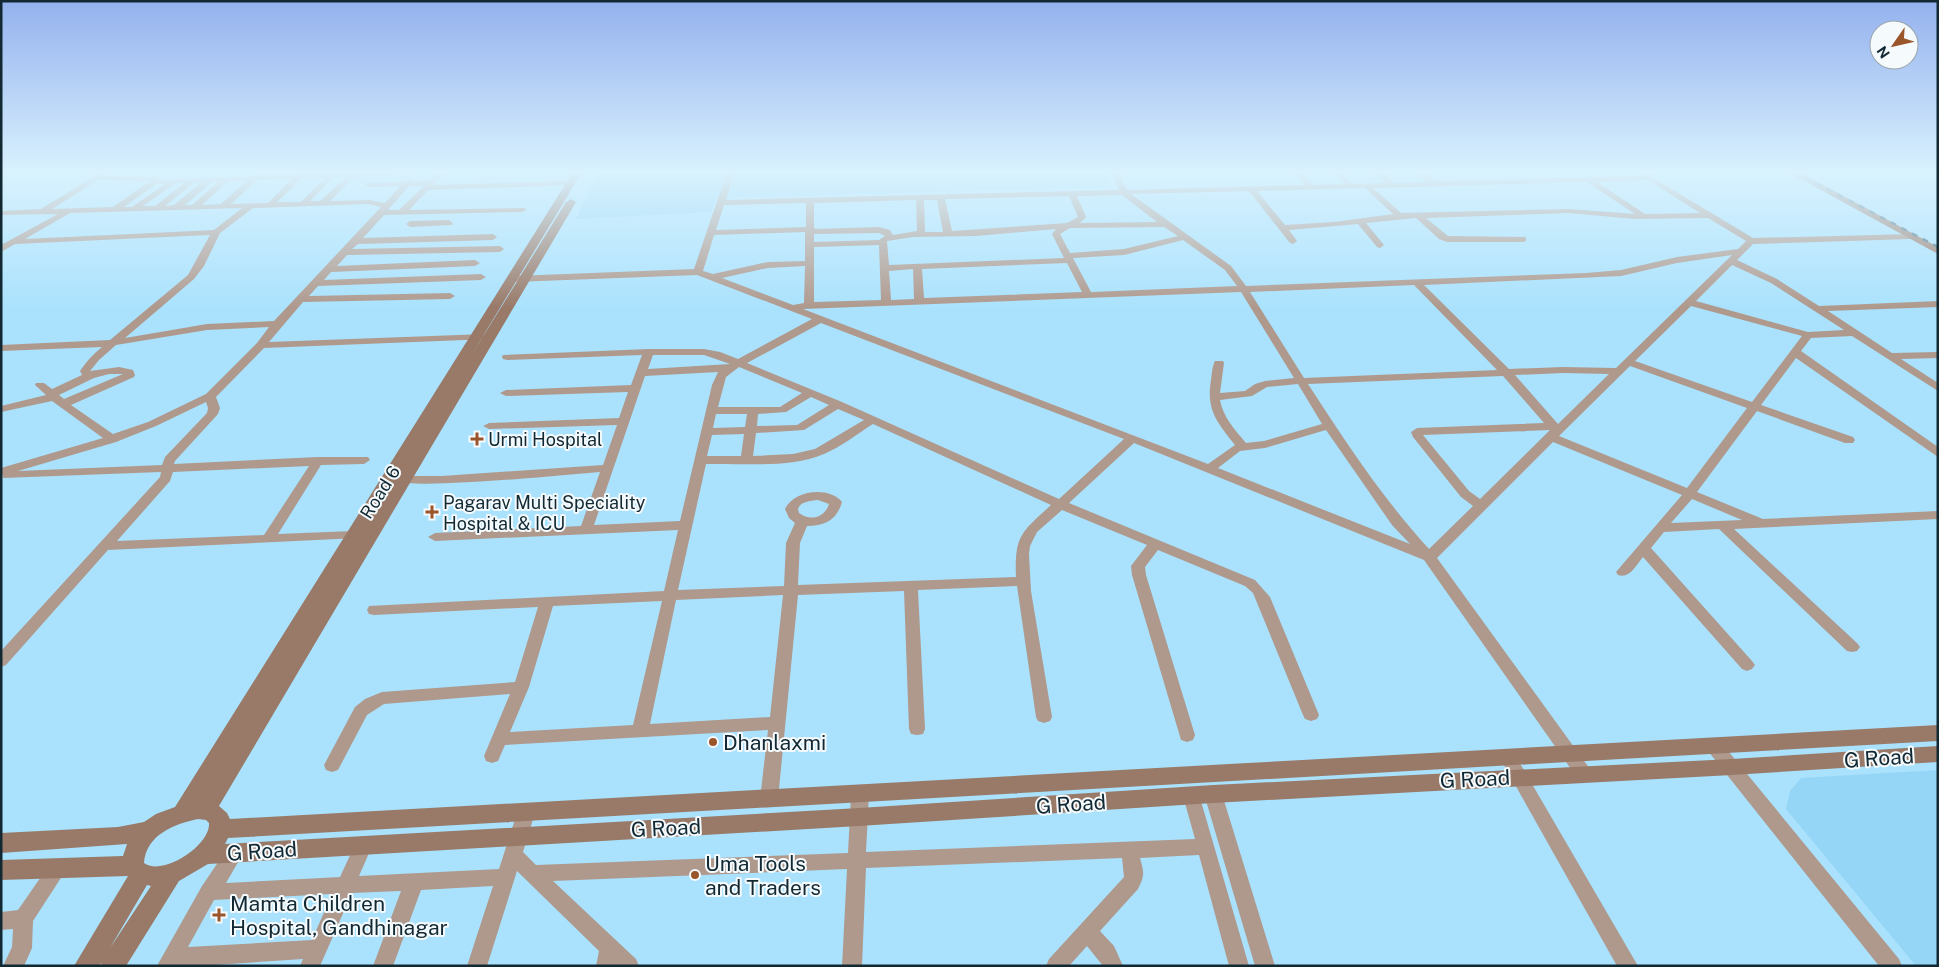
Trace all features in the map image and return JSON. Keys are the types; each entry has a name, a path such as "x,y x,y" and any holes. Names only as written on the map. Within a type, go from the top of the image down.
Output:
{"street":[{"path":"1,250 58,217"},
{"path":"89,377 84,371 95,358 196,271 216,232 235,217"},
{"path":"1,474 112,439 152,424 210,396 261,345 277,324 377,217"},
{"path":"352,298 392,252 415,217"},
{"path":"418,239 436,217"},
{"path":"438,239 452,217"},
{"name":"Road 6","path":"183,812 354,536 518,279 553,217"},
{"name":"Road 6","path":"518,279 550,239 562,217"},
{"path":"698,272 717,217"},
{"path":"809,305 810,217"},
{"path":"916,235 922,230 921,217"},
{"path":"944,217 948,234"},
{"path":"1082,217 1078,222 1065,226 1056,234 1088,295"},
{"path":"1156,217 1228,268 1329,426 1397,522 1429,557 1584,774"},
{"path":"1274,217 1293,241"},
{"path":"1283,228 1334,225 1387,217"},
{"path":"1420,217 1442,237 1447,239 1523,239"},
{"path":"1712,217 1751,241 1910,236"},
{"path":"1875,217 1938,250"},
{"path":"1891,217 1938,242"},
{"path":"1360,220 1380,245"},
{"path":"410,224 448,223"},
{"path":"810,245 916,235 1065,226 1166,224"},
{"path":"712,233 879,230 887,232 884,268 886,301"},
{"path":"16,242 216,232"},
{"path":"438,296 480,237"},
{"path":"356,241 493,237"},
{"path":"884,268 1068,258 1124,252 1185,237"},
{"path":"410,296 437,265 455,238"},
{"path":"382,297 428,239"},
{"path":"1429,557 1554,431 1619,371 1751,241"},
{"path":"345,252 500,249"},
{"path":"791,306 1609,274 1677,260 1741,251"},
{"path":"1732,261 1765,276 1938,388"},
{"path":"330,269 475,263"},
{"path":"714,277 768,265 810,263"},
{"path":"917,267 919,300"},
{"path":"518,279 698,272 1132,438 1429,557"},
{"path":"316,283 481,277"},
{"path":"1416,282 1506,372 1554,431"},
{"path":"301,299 450,296"},
{"path":"1690,302 1808,335 1854,333"},
{"path":"1817,309 1938,304"},
{"path":"640,731 711,411 721,375 822,318"},
{"path":"1,348 112,343 207,327 277,324"},
{"path":"1622,572 1690,493 1808,335"},
{"name":"Road 6","path":"205,811 333,600 403,480 481,338"},
{"path":"261,345 481,338"},
{"path":"586,530 649,352"},
{"path":"507,357 649,352 704,352 716,354 734,366 810,392 1060,504 1250,583 1258,590 1311,715"},
{"path":"1796,352 1938,454"},
{"path":"1926,355 1938,364"},
{"path":"1890,356 1938,355"},
{"path":"1628,362 1849,440"},
{"path":"1219,363 1214,397 1216,409 1242,446"},
{"path":"641,373 734,366"},
{"path":"1,409 56,398 130,375 129,372 122,370 112,371 89,377 56,398"},
{"path":"1214,397 1248,394 1252,388 1259,385 1300,382 1506,372 1619,371"},
{"path":"40,385 112,439"},
{"path":"506,393 635,388"},
{"path":"711,411 782,410 790,407 810,392"},
{"path":"3,657 166,478 169,460 212,414 214,408 210,396"},
{"path":"707,432 800,428 838,404"},
{"path":"747,459 753,410"},
{"path":"782,410 800,428"},
{"path":"700,460 790,458 819,452 872,420"},
{"path":"489,426 623,421"},
{"path":"1209,469 1230,451 1242,446 1266,444 1329,426"},
{"path":"1481,506 1459,487 1417,435 1418,432 1554,431 1761,523"},
{"path":"1044,717 1024,581 1023,546 1032,530 1132,438"},
{"path":"1,474 364,460"},
{"path":"268,539 318,462"},
{"path":"403,480 442,480 607,468"},
{"path":"1659,528 1938,515"},
{"path":"769,799 791,590 793,543 802,522"},
{"path":"436,537 686,525"},
{"path":"1722,525 1852,647"},
{"path":"105,546 354,536"},
{"path":"1155,544 1138,566 1139,574 1187,735"},
{"path":"1643,548 1746,665"},
{"path":"374,610 1024,581"},
{"path":"911,586 917,729"},
{"path":"492,756 521,687 548,601"},
{"path":"332,764 361,711 371,703 382,698 521,687"},
{"path":"499,739 777,723"},
{"name":"G Road","path":"220,829 1938,733"},
{"path":"1714,746 1892,966"},
{"name":"G Road","path":"204,855 364,844 516,845 860,817 1213,794 1732,767 1938,754"},
{"path":"1508,758 1628,966"},
{"path":"852,966 860,794"},
{"path":"1213,794 1265,966"},
{"path":"1192,796 1239,966"},
{"path":"1,870 60,866 137,870 154,877 171,874 188,866 204,855 215,842 220,829 219,819 211,812 198,810 183,812 166,819 150,830 138,842 132,855 137,870 86,966"},
{"path":"477,966 526,813"},
{"path":"1,843 118,836 150,830"},
{"path":"169,962 314,957 364,844"},
{"path":"516,845 532,873 608,957 629,966"},
{"path":"532,873 1206,848"},
{"path":"1056,966 1131,883 1134,876 1129,850"},
{"path":"169,962 234,852"},
{"path":"13,966 22,948 24,919 60,866"},
{"path":"112,966 171,874"},
{"path":"209,892 505,877"},
{"path":"383,966 414,882"},
{"path":"1,920 24,919"},
{"path":"1087,931 1107,953 1113,966"}],"shaded area":[{"path":"577,217 612,217 576,219"},
{"path":"1938,770 1938,966 1916,966 1786,809 1790,791 1801,778"}],"railway":[{"path":"1881,217 1938,247"}],"place":[{"name":"Urmi Hospital","path":"477,439"},
{"name":"Pagarav Multi Speciality Hospital & ICU","path":"432,512"},
{"name":"Dhanlaxmi","path":"713,742"},
{"name":"Uma Tools and Traders","path":"695,875"},
{"name":"Mamta Children Hospital, Gandhinagar","path":"219,915"}]}
